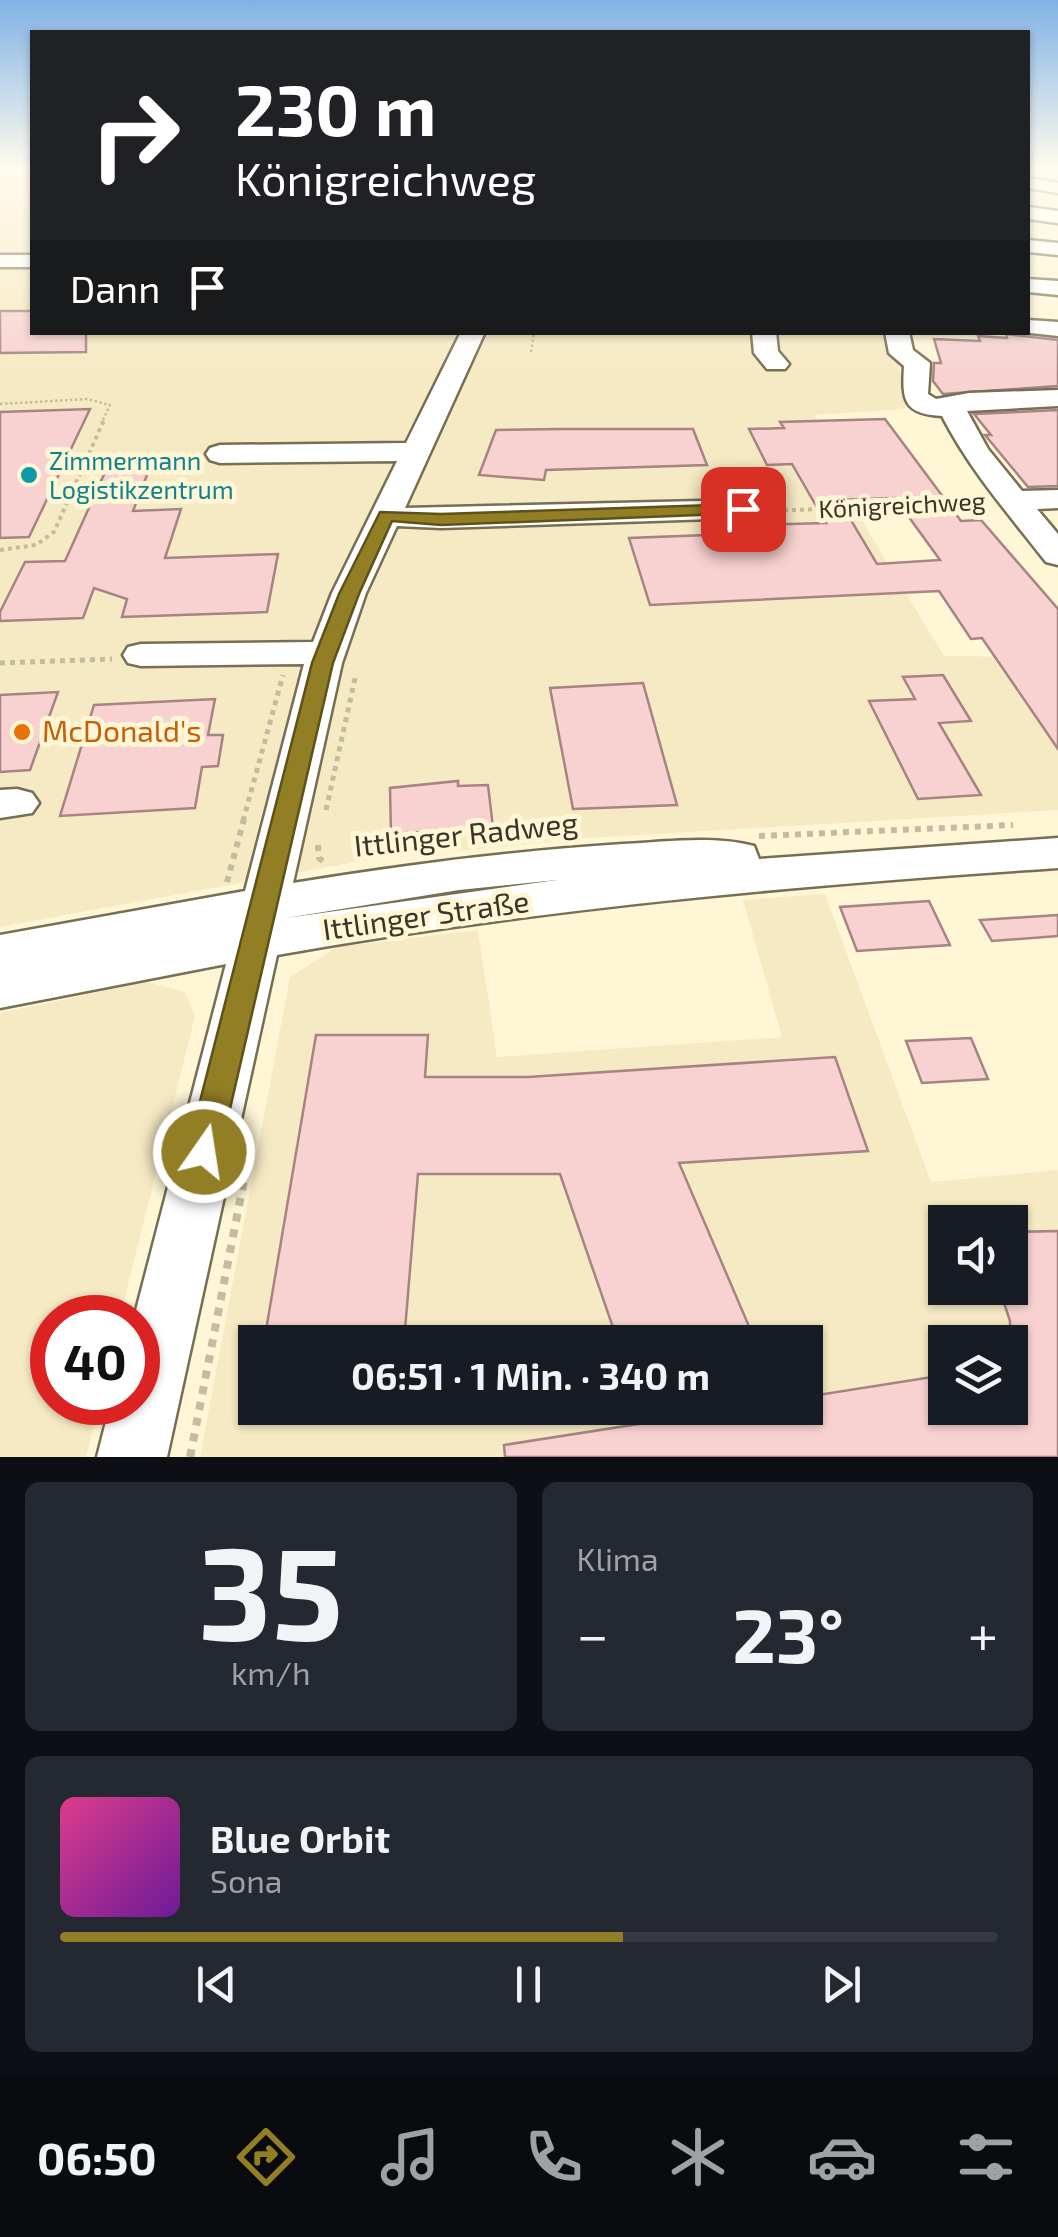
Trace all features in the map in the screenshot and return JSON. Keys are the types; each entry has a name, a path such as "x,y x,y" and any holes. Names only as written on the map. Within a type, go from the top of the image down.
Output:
{"street":[{"path":"1030,246 1058,249"},
{"path":"0,261 30,261"},
{"path":"1030,286 1058,288"},
{"path":"1030,327 1058,329"},
{"path":"132,1457 293,775 325,656 472,335"},
{"path":"764,335 766,353 776,364"},
{"path":"897,335 901,353 917,363 915,397 929,406 952,408 969,401 1044,398"},
{"path":"1016,373 1012,380 1044,398"},
{"path":"952,408 965,438 1010,500 1058,556"},
{"path":"220,454 416,452"},
{"name":"Königreichweg","path":"1010,500 1058,499"},
{"path":"386,516 441,519 743,509"},
{"path":"141,655 325,656"},
{"name":"Ittlinger Straße","path":"0,953 261,922 451,910 856,864 1058,853"},
{"name":"Ittlinger Straße","path":"0,989 261,922"}],"path":[{"path":"531,352 534,335"},
{"path":"0,404 96,400 108,402 110,410 54,532 36,545 0,550"},
{"name":"Königreichweg","path":"743,509 1010,500"},
{"path":"0,663 96,661 141,655"},
{"path":"218,892 230,876 325,656"},
{"name":"Ittlinger Radweg","path":"325,656 325,813"},
{"path":"754,836 1020,825"},
{"name":"Ittlinger Radweg","path":"321,831 317,850 320,858 337,870"},
{"path":"190,1457 246,1170"}],"shaded area":[{"path":"0,238 30,238 30,335 891,335 907,403 904,409 814,415 869,505 853,506 944,656 1058,657 1058,810 589,838 360,861 0,927"},
{"path":"825,894 931,1182 1058,1170 1058,1457 200,1457 290,977 337,947 478,930 497,1057 782,1037 743,900"},
{"path":"147,982 185,992 195,1016 125,1295 30,1295 30,1425 94,1425 86,1457 0,1457 0,1013"}],"building":[{"path":"0,311 30,311 30,335 86,335 86,352 0,353"},
{"path":"1006,335 1015,335 1058,340 1058,386 943,394 933,381 934,363 941,363 934,339 1007,338"},
{"name":"Zimmermann Logistikzentrum","path":"90,409 29,537 0,538 0,412"},
{"path":"1058,410 1058,486 1028,487 985,435 991,435 974,414"},
{"path":"885,419 961,521 981,520 1058,609 1058,749 982,638 971,639 939,591 650,605 629,538 759,533 754,525 826,523 792,464 767,465 749,429 784,428 780,422","holes":["895,498 940,560 877,564 839,500"]},
{"path":"693,429 707,465 546,470 544,480 479,475 496,430"},
{"path":"154,457 133,511 181,509 165,558 278,554 267,612 122,617 127,599 94,588 83,618 0,621 0,612 25,562 65,561 111,459"},
{"path":"943,675 971,721 939,723 981,795 918,799 869,701 915,699 903,677"},
{"path":"643,683 677,805 573,809 550,688"},
{"name":"McDonald's","path":"58,692 30,770 0,772 0,695"},
{"path":"215,699 208,735 223,735 218,766 202,767 195,808 60,816 94,705"},
{"path":"458,781 458,786 488,785 493,827 391,834 390,788"},
{"path":"929,901 950,945 857,951 840,907"},
{"path":"1058,915 1058,936 992,941 980,920"},
{"path":"316,1035 428,1035 425,1077 528,1077 835,1057 868,1151 679,1163 748,1325 612,1325 560,1174 418,1174 405,1325 267,1325"},
{"path":"971,1038 988,1079 922,1083 906,1041"},
{"path":"1058,1231 1058,1457 505,1457 504,1445 632,1425 823,1425 823,1394 928,1378 928,1425 1028,1425 1028,1325 1010,1325 1005,1305 1028,1305 1028,1232"}],"place":[{"name":"Zimmermann Logistikzentrum","path":"29,475"},
{"name":"McDonald's","path":"22,732"}],"route":[{"path":"204,1152 322,663 386,516 441,519 743,509"}]}
